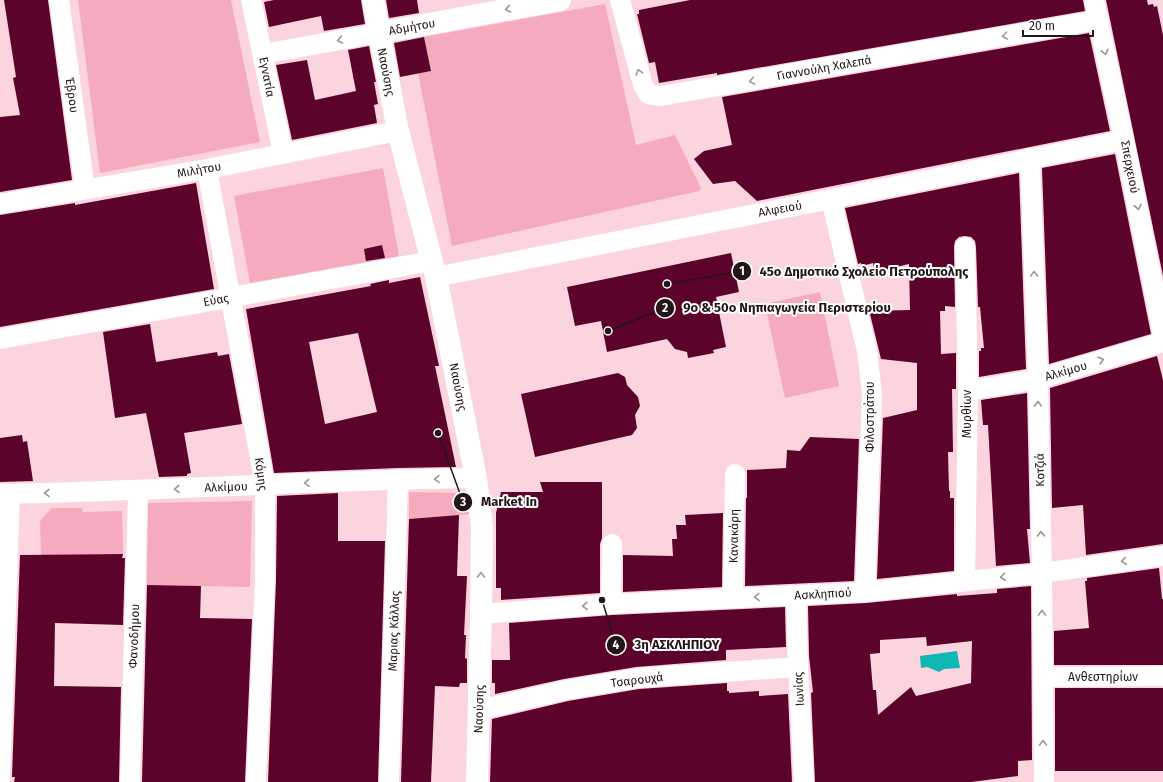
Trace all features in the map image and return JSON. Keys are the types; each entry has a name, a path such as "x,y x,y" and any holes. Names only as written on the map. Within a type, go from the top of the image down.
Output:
{"street":[{"name":"Έβρου","path":"59,0 85,189"},
{"name":"Εγνατία","path":"251,0 283,154"},
{"name":"Ναούσης","path":"373,0 398,131 434,269 476,478 482,526 477,782"},
{"name":"Αδμήτου","path":"263,54 560,0"},
{"name":"Γιαννούλη Χαλεπά","path":"620,0 643,85 648,94 661,96 1098,20"},
{"name":"Σπερχειού","path":"1094,0 1163,335"},
{"name":"Μιλήτου","path":"0,204 207,170 398,131"},
{"name":"Αλφειού","path":"434,269 831,200 1030,158 1124,140"},
{"name":"Κοτζιά","path":"1030,158 1038,379 1044,782"},
{"name":"Κόμης","path":"207,170 264,485 264,579 256,782"},
{"name":"Φιλοστράτου","path":"831,200 867,351 872,393 864,592"},
{"name":"Μυρθίων","path":"965,247 968,391 966,581"},
{"name":"Εύας","path":"0,339 230,298 434,269"},
{"name":"Αλκίμου","path":"968,391 1038,379 1163,342"},
{"name":"Κανακάρη","path":"733,597 735,474"},
{"name":"Αλκίμου","path":"5,494 398,479 476,478"},
{"name":"Μαριας Κάλλας","path":"389,782 398,479"},
{"name":"Φανοδήμου","path":"130,782 138,490"},
{"path":"0,781 5,494"},
{"path":"611,604 612,544"},
{"name":"Ασκληπιού","path":"481,614 611,604 733,597 864,592 1042,573 1163,556"},
{"name":"Ιωνίας","path":"796,595 804,782"},
{"name":"Τσαρουχά","path":"479,710 566,690 638,678 798,667"},
{"name":"Ανθεστηρίων","path":"1043,677 1163,676"}],"shaded area":[{"path":"78,0 231,0 260,142 100,173"},
{"path":"605,4 636,145 675,135 701,188 699,191 452,246 418,73 431,71 424,37"},
{"path":"383,168 399,256 250,283 234,196"},
{"path":"820,292 839,386 785,398 765,304"},
{"path":"409,492 458,493 466,502 469,514 409,519"},
{"path":"252,501 250,587 147,585 148,503"},
{"path":"52,508 82,508 83,512 122,511 123,554 41,555 40,521"}],"water":[{"path":"957,651 960,668 944,669 939,672 927,667 921,668 920,656"}],"building":[{"path":"4,0 48,0 72,180 0,192 0,117 20,115 13,78 16,77"},
{"path":"274,0 361,0 365,24 324,31 321,16 269,27 264,2"},
{"path":"386,0 417,0 419,13 389,18"},
{"path":"690,0 1083,0 1085,11 717,75 717,73 659,83 655,62 649,63 637,14 639,14 639,10"},
{"path":"1106,0 1147,0 1148,5 1153,4 1154,7 1157,6 1163,35 1163,276"},
{"path":"1089,33 1110,131 757,201 735,181 713,184 694,159 704,151 732,145 722,97"},
{"path":"424,37 431,71 400,77 394,43"},
{"path":"369,46 376,82 374,82 378,104 374,105 377,123 292,140 276,65 307,60 315,100 356,91 348,50"},
{"path":"1115,154 1151,334 1049,364 1042,168"},
{"path":"1019,173 1026,369 979,377 979,351 981,351 981,348 984,348 980,307 978,307 976,247 975,241 971,237 959,237 955,241 954,247 955,307 945,306 945,311 940,311 941,354 956,353 956,389 952,389 953,452 948,452 949,491 950,498 954,498 954,571 877,579 883,418 917,410 917,363 881,359 870,314 871,311 910,310 909,264 875,272 873,263 862,266 861,263 858,264 845,208"},
{"path":"196,183 214,289 0,327 0,215 75,203 75,205"},
{"path":"382,245 385,258 366,261 364,249"},
{"path":"731,253 739,292 716,297 726,347 713,350 714,353 688,358 687,352 675,349 667,339 607,352 601,321 575,326 567,287"},
{"path":"420,277 439,366 435,366 456,467 274,473 246,309 371,286 370,284 389,280 389,283","holes":["358,333 377,412 325,424 309,342"]},
{"path":"150,324 156,362 217,352 218,356 229,354 242,424 184,433 191,473 187,474 187,476 159,477 146,413 115,418 103,332"},
{"path":"1157,356 1163,380 1163,544 1086,555 1083,505 1052,508 1050,388"},
{"path":"618,373 625,377 627,385 638,397 640,406 635,415 637,428 632,435 535,457 521,394"},
{"path":"1027,393 1030,529 1027,529 1030,563 996,566 988,425 983,425 981,400"},
{"path":"22,435 23,442 27,441 33,481 0,482 0,438"},
{"path":"810,437 859,439 854,581 745,586 747,470 786,468 787,450 800,451"},
{"path":"540,482 602,482 600,593 501,600 501,588 496,588 496,513 501,492 543,492"},
{"path":"338,493 338,541 385,541 378,782 268,782 276,580 277,496"},
{"path":"723,513 722,587 623,592 623,555 673,556 672,539 677,539 676,525 686,525 685,515"},
{"path":"459,515 457,576 467,576 464,635 466,635 465,658 467,659 467,683 460,683 459,687 435,686 431,782 401,782 409,519"},
{"path":"123,554 122,558 125,558 123,625 55,623 54,686 121,687 119,782 14,782 15,777 12,777 20,555"},
{"path":"1159,568 1163,599 1163,665 1054,665 1054,631 1089,628 1085,581 1087,581 1087,578"},
{"path":"147,585 201,586 200,618 252,619 245,782 142,782"},
{"path":"1031,586 1032,760 1018,761 1018,776 971,782 815,782 811,693 813,692 809,656 808,606 866,603 957,594 957,596 997,593 997,589","holes":["926,637 927,646 972,641 971,683 916,696 911,687 878,715 876,690 873,690 870,654 880,653 880,640"]},
{"path":"785,607 786,647 726,650 726,660 636,667 564,679 495,694 495,683 492,683 492,660 510,660 509,623 612,615"},
{"path":"727,683 727,691 729,691 729,693 759,691 759,696 788,694 792,782 490,782 492,719 568,701 639,689"},
{"path":"1055,688 1163,688 1163,771 1055,771"}],"place":[{"name":"45ο Δημοτικό Σχολείο Πετρούπολης","path":"667,284"},
{"name":"9ο & 50ο Νηπιαγωγεία Περιστερίου","path":"608,331"},
{"name":"Market In","path":"438,433"},
{"name":"3η ΑΣΚΛΗΠΙΟΥ","path":"602,600"}]}
